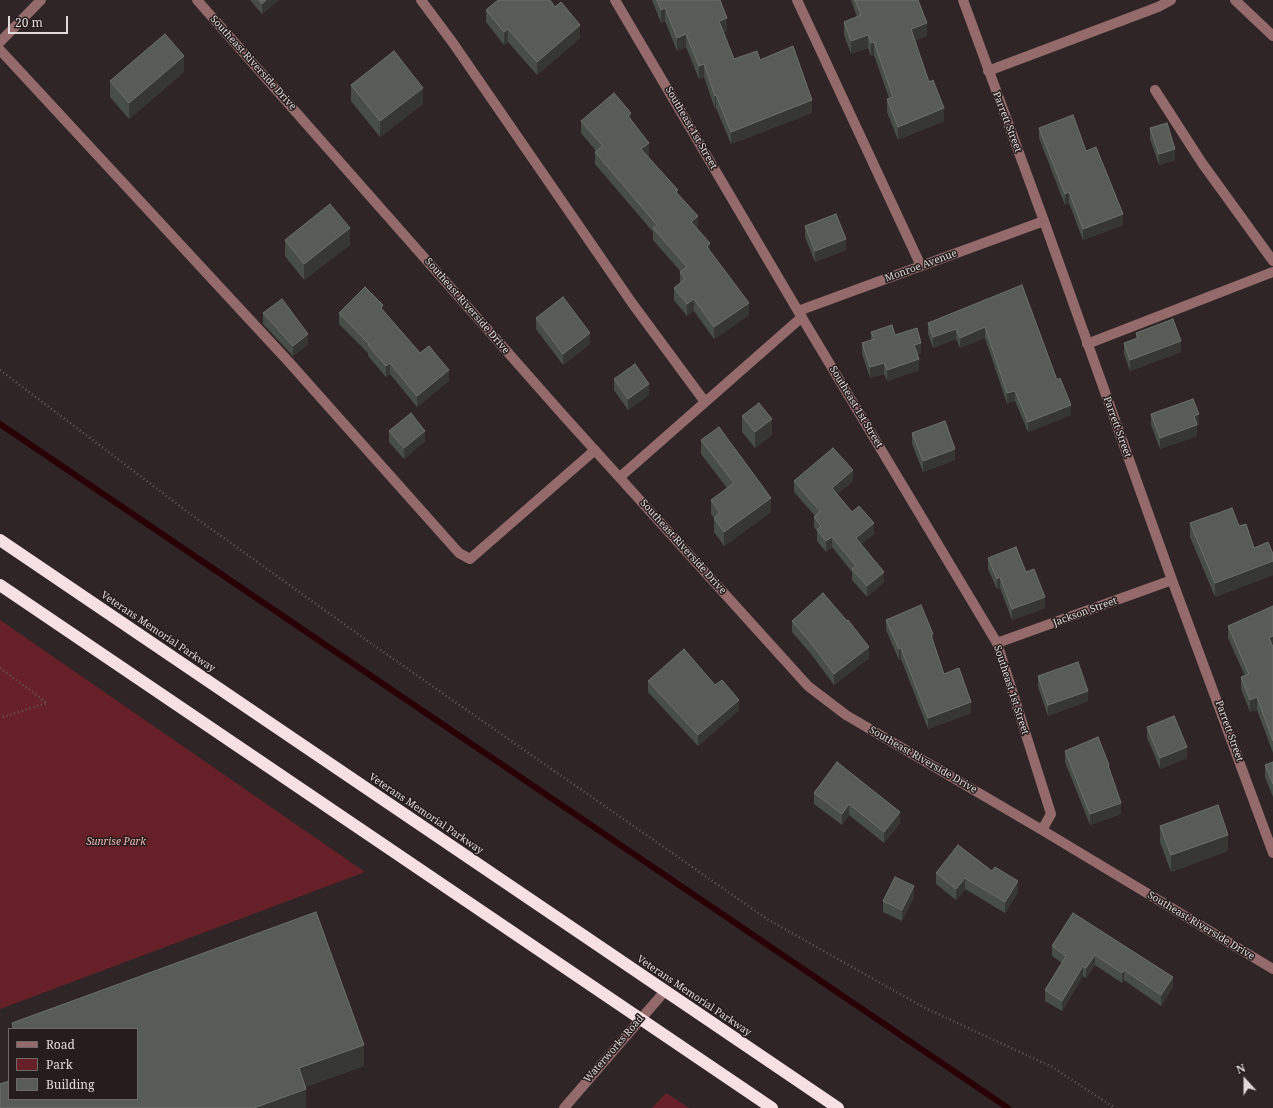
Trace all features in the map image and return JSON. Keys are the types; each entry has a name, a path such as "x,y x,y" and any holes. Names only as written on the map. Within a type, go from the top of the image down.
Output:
{"highway":[{"name":"Veterans Memorial Parkway","path":"0,540 838,1108"},
{"path":"0,585 772,1108"}],"street":[{"path":"0,42 41,0"},
{"name":"Southeast Riverside Drive","path":"197,0 595,450 778,654 818,695 846,715 1042,830 1273,969"},
{"path":"421,0 453,43 632,304 705,402"},
{"name":"Southeast 1st Street","path":"615,0 800,314 997,643 1051,814 1042,830"},
{"path":"797,0 921,266"},
{"name":"Parrett Street","path":"963,0 1044,221 1172,580 1273,853"},
{"path":"988,71 1158,7 1171,0"},
{"path":"1235,0 1273,36"},
{"path":"0,50 288,361 459,553 470,559 595,450"},
{"path":"1155,90 1202,163 1273,261"},
{"name":"Monroe Avenue","path":"620,477 705,402 800,314 921,266 1044,221"},
{"path":"1087,344 1273,272"},
{"name":"Jackson Street","path":"997,643 1172,580"},
{"name":"Waterworks Road","path":"564,1108 665,991"}],"path":[{"path":"0,370 188,513 369,642 767,919 923,1007 1052,1067 1115,1108"},
{"path":"0,668 47,703 0,718"}],"green space":[{"name":"Sunrise Park","path":"0,620 365,872 0,1009"},
{"path":"666,1093 689,1108 652,1108"}],"building":[{"path":"259,0 266,0 262,4"},
{"path":"498,0 550,0 555,7 561,2 580,25 537,62 508,29 504,32 486,10"},
{"path":"657,0 720,0 727,18 719,21 734,59 757,51 760,60 793,46 812,100 731,132 716,95 715,96 704,64 699,66 686,34 677,38 665,8 661,10"},
{"path":"855,0 918,0 927,23 911,29 929,82 933,80 944,108 898,127 887,99 893,97 874,42 871,43 868,35 851,41 844,22 861,15"},
{"path":"165,34 184,56 129,103 110,81"},
{"path":"394,51 423,88 380,121 351,85"},
{"path":"614,93 631,113 628,116 649,143 641,149 678,190 676,192 698,216 691,222 710,243 707,247 749,303 714,327 694,299 687,304 674,288 685,279 680,272 687,267 653,228 657,225 595,152 603,146 581,121"},
{"path":"1073,115 1086,151 1096,147 1123,214 1083,229 1069,192 1065,194 1039,128"},
{"path":"1167,123 1175,149 1159,154 1150,128"},
{"path":"330,204 350,228 304,264 285,240"},
{"path":"836,214 846,239 815,251 805,226"},
{"path":"1022,285 1057,380 1060,378 1071,405 1028,422 1015,391 1007,393 985,327 960,338 956,329 933,337 928,323"},
{"path":"365,287 383,305 381,308 420,353 429,346 449,370 417,396 390,363 386,366 368,345 369,344 339,313"},
{"path":"563,297 590,333 563,354 536,318"},
{"path":"282,299 308,334 293,346 263,313"},
{"path":"1173,319 1181,341 1130,360 1124,343 1138,338 1136,333"},
{"path":"892,325 895,335 917,328 921,343 914,345 919,359 887,370 884,363 870,367 862,343 874,339 871,332"},
{"path":"635,364 649,384 628,399 614,379"},
{"path":"1193,399 1199,414 1194,416 1197,425 1160,438 1151,414"},
{"path":"759,403 772,419 755,432 742,416"},
{"path":"411,413 425,431 404,448 389,431"},
{"path":"945,421 955,449 923,461 912,433"},
{"path":"719,427 771,498 724,532 714,518 720,513 711,500 734,483 701,440"},
{"path":"833,448 853,470 832,488 852,512 859,506 874,523 856,538 884,572 867,586 852,569 856,566 832,537 826,541 817,530 821,526 814,517 820,511 794,481"},
{"path":"1232,508 1239,526 1246,524 1254,548 1268,542 1273,554 1273,561 1215,583 1190,523"},
{"path":"1016,547 1026,572 1034,569 1045,597 1012,609 1000,577 997,579 988,558"},
{"path":"823,593 847,621 848,620 869,647 834,674 811,643 792,621"},
{"path":"921,605 933,634 931,635 944,674 959,668 971,702 928,718 901,648 899,649 886,620"},
{"path":"1273,606 1273,636 1269,638 1273,647 1273,741 1257,697 1250,700 1241,677 1249,674 1228,626"},
{"path":"684,649 715,685 722,680 739,700 698,735 648,681"},
{"path":"1078,662 1088,691 1048,705 1038,676"},
{"path":"1174,716 1187,747 1160,758 1147,727"},
{"path":"1098,737 1121,803 1090,814 1065,751"},
{"path":"837,762 900,812 884,832 849,804 842,814 814,793"},
{"path":"1273,762 1273,784 1265,765"},
{"path":"1218,805 1228,835 1171,855 1160,826"},
{"path":"958,845 992,871 995,867 1018,881 1005,902 965,878 956,889 936,873"},
{"path":"895,877 914,886 902,910 883,901"},
{"path":"316,912 364,1045 299,1068 306,1089 254,1108 0,1108 0,1084 8,1081 8,1100 138,1100 138,1028 14,1028 12,1023"},
{"path":"1073,913 1173,977 1161,995 1124,970 1122,973 1095,955 1086,968 1083,966 1062,1001 1045,990 1066,956 1052,946"}],"waterway":[{"path":"0,424 1008,1108"}]}
